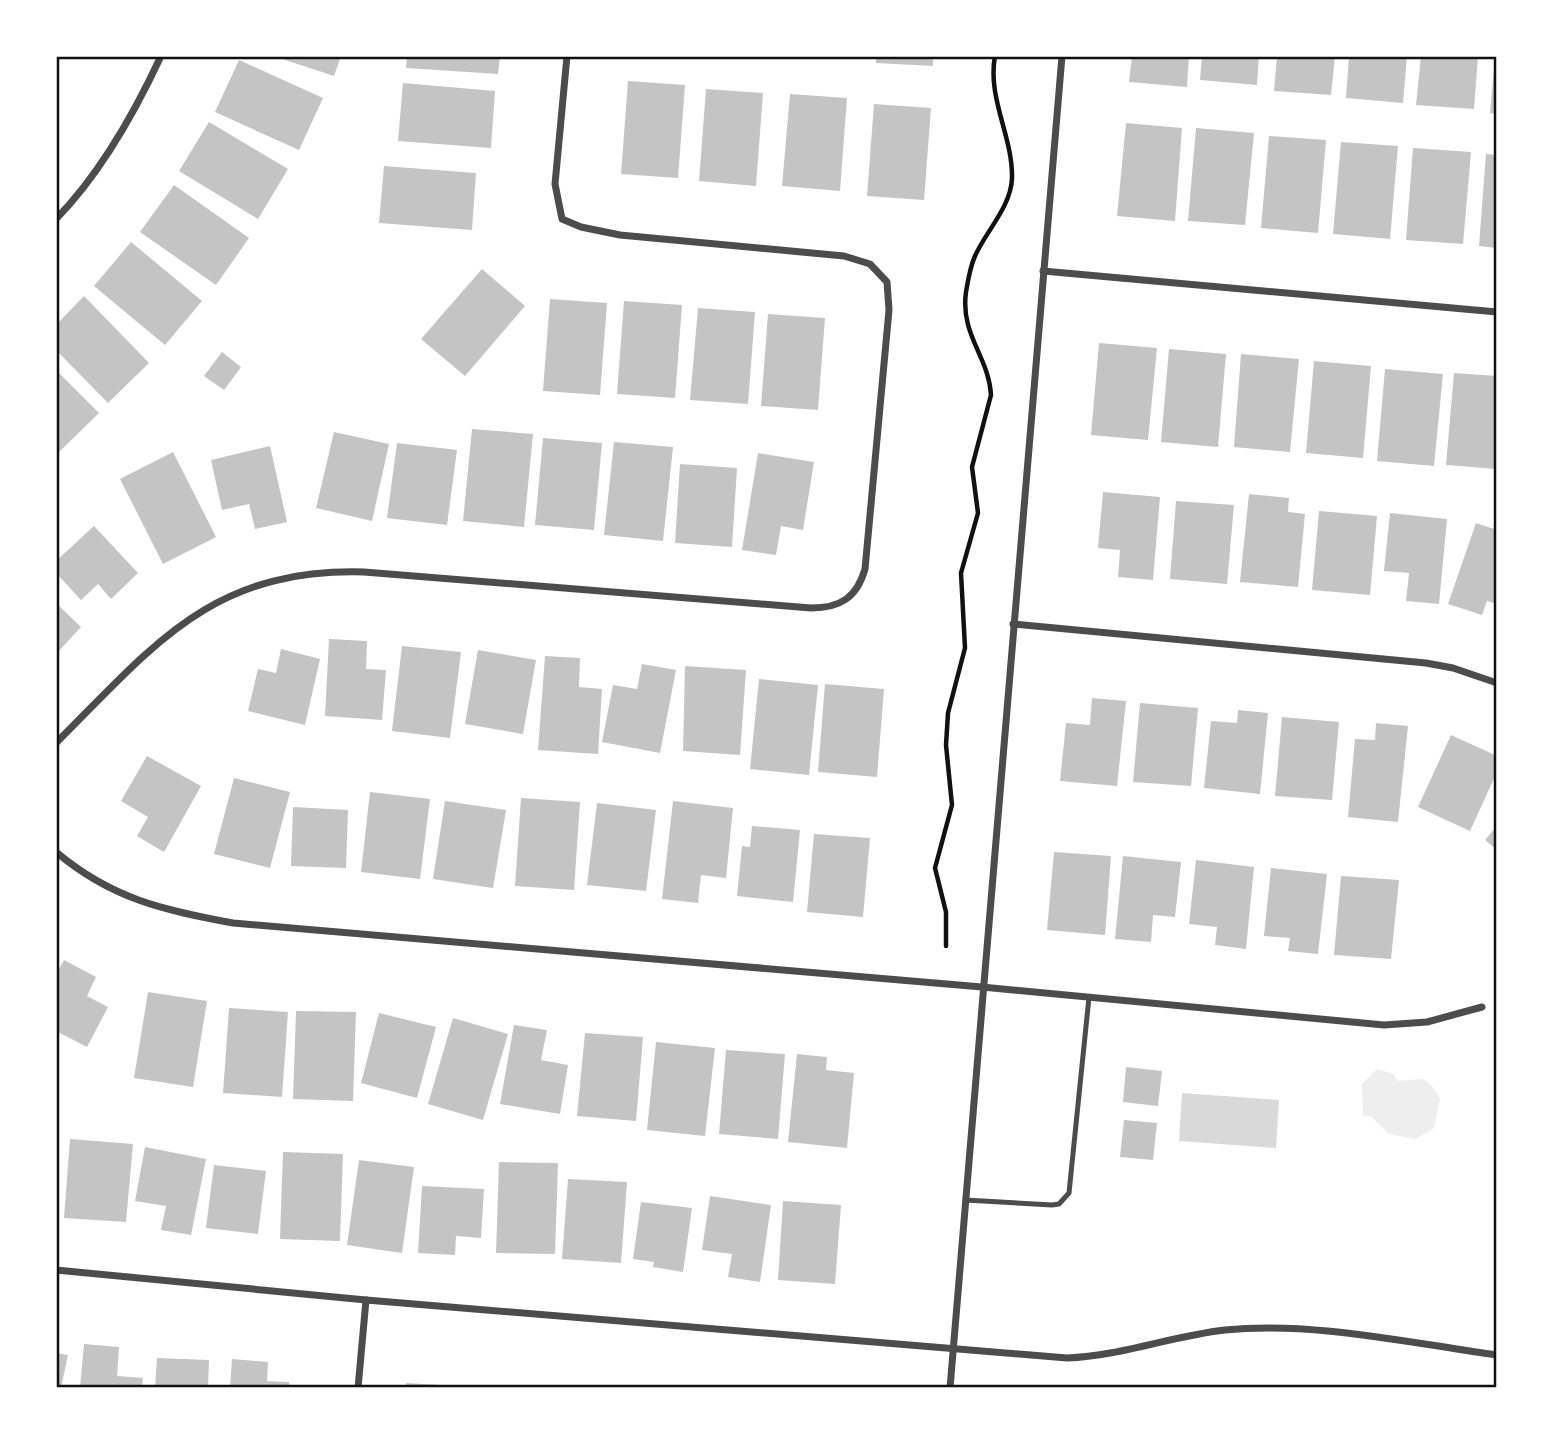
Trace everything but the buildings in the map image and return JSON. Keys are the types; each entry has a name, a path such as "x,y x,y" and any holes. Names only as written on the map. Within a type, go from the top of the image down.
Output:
{"street":[{"path":"56,219 84,188 106,155 161,56"},
{"path":"56,743 146,654 187,618 237,591 290,577 364,572 811,608 840,605 854,595 865,569 889,310 887,282 870,264 844,256 620,235 581,227 562,219 555,184 567,56"},
{"path":"950,1388 1062,56"},
{"path":"1043,271 1497,312"},
{"path":"1013,624 1426,663 1453,668 1497,683"},
{"path":"56,852 91,879 147,905 233,923 982,987 1384,1025 1427,1022 1482,1006"},
{"path":"56,1270 366,1300 1067,1358 1095,1357 1188,1336 1265,1329 1318,1331 1497,1354"},
{"path":"358,1388 366,1300"}],"lane":[{"path":"965,1200 1052,1205 1059,1203 1069,1193 1089,997"}],"path":[{"path":"946,946 946,912 935,868 952,805 946,745 948,713 965,648 961,573 978,513 972,467 991,395 990,384 968,334 965,296 975,256 1008,196 1012,178 995,87 995,56"}],"shaded area":[{"path":"1377,1069 1393,1074 1398,1081 1423,1079 1432,1086 1440,1099 1434,1128 1415,1139 1389,1134 1372,1117 1363,1115 1362,1084"},
{"path":"1182,1093 1279,1100 1276,1148 1179,1141"}]}
